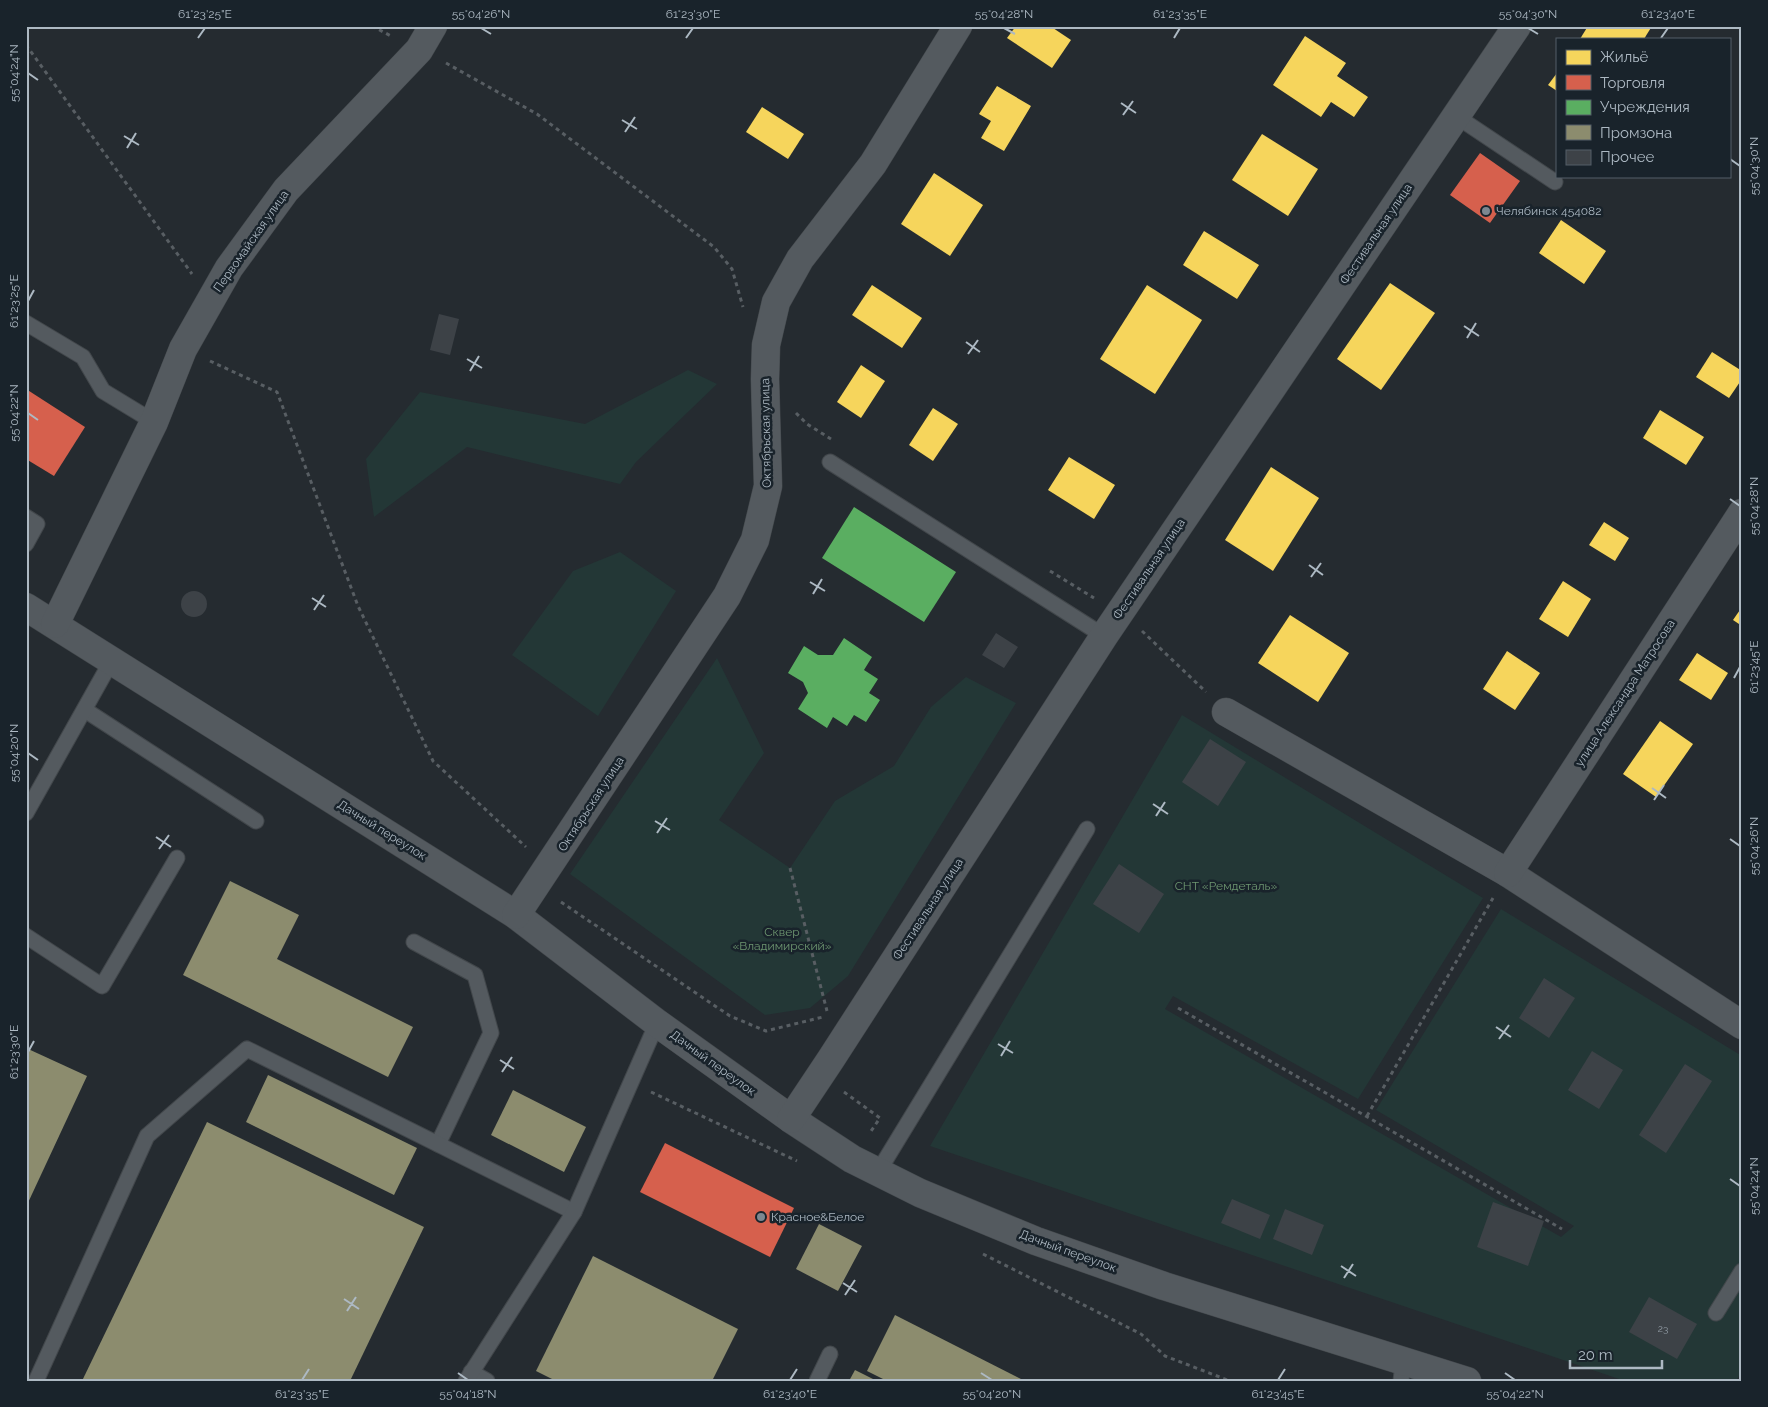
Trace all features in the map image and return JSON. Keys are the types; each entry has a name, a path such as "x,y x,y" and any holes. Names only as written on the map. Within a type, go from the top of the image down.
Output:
{"street":[{"name":"Первомайская улица","path":"55,624 154,422 183,349 229,268 286,190 419,50 433,26"},
{"name":"Октябрьская улица","path":"516,915 543,877 727,596 755,540 768,486 766,346 776,302 800,258 873,164 958,26"},
{"name":"Фестивальная улица","path":"791,1119 831,1059 1098,632 1121,611 1517,26"},
{"name":"улица Александра Матросова","path":"1508,872 1742,513"},
{"name":"Дачный переулок","path":"26,607 516,915 658,1023 791,1119 852,1159 920,1193 1036,1241 1402,1371 1467,1381"},
{"path":"1226,712 1508,872 1742,1025"}],"lane":[{"path":"1456,116 1555,182"},
{"path":"26,323 83,357 103,391 154,422"},
{"path":"830,462 1098,632"},
{"path":"26,517 37,524 26,544"},
{"path":"26,813 112,660"},
{"path":"85,710 256,821"},
{"path":"878,1172 1088,829"},
{"path":"26,936 102,986 177,858"},
{"path":"414,942 474,975 490,1033 438,1144"},
{"path":"487,1381 468,1377 574,1212 658,1023"},
{"path":"36,1381 147,1136 247,1048 574,1212"},
{"path":"1716,1313 1742,1271"},
{"path":"817,1381 830,1354"}],"path":[{"path":"372,26 537,114 714,247 732,269 746,315"},
{"path":"26,45 210,299"},
{"path":"183,349 277,392 358,606 433,761 543,877 730,1016 766,1031 828,1016 834,1010"},
{"path":"795,411 807,424 832,440"},
{"path":"1046,569 1106,605 1098,632"},
{"path":"1121,611 1205,692"},
{"path":"790,868 828,1016"},
{"path":"1368,1116 1508,872"},
{"path":"1178,1008 1562,1229"}],"green space":[{"path":"688,370 717,384 636,462 620,484 467,447 374,517 366,459 420,392 585,424"},
{"path":"620,552 676,591 598,716 512,655 573,571"},
{"name":"Сквер «Владимирский»","path":"717,658 764,753 719,820 790,868 835,801 894,766 931,707 966,677 1016,703 848,976 810,1008 765,1015 570,874"},
{"name":"СНТ «Ремдеталь»","path":"1182,715 1483,898 1358,1099 1173,996 1165,1009 1561,1237 1574,1226 1376,1110 1501,909 1742,1056 1742,1371 1736,1381 1625,1381 930,1146"}],"building: Жильё":[{"path":"1016,26 1050,26 1071,40 1052,68 1007,38"},
{"path":"1588,26 1652,26 1645,38 1581,38"},
{"path":"1305,36 1346,63 1337,76 1368,97 1354,117 1331,102 1321,117 1273,85"},
{"path":"1556,74 1556,90 1548,85"},
{"path":"997,86 1031,106 1004,151 981,138 991,121 979,114"},
{"path":"762,107 804,134 788,159 746,132"},
{"path":"1262,134 1318,169 1288,216 1232,180"},
{"path":"934,173 983,205 950,256 901,224"},
{"path":"1561,220 1606,251 1584,284 1539,253"},
{"path":"1204,231 1259,265 1237,299 1183,265"},
{"path":"1390,283 1435,313 1381,390 1337,359"},
{"path":"872,285 922,318 902,348 852,315"},
{"path":"1147,285 1202,320 1155,394 1100,359"},
{"path":"1712,352 1742,371 1742,379 1729,398 1696,377"},
{"path":"861,365 885,381 861,418 837,402"},
{"path":"933,408 958,424 933,461 909,445"},
{"path":"1660,410 1704,437 1686,465 1643,438"},
{"path":"1069,457 1115,485 1094,519 1048,490"},
{"path":"1271,467 1319,498 1273,571 1225,540"},
{"path":"1604,522 1629,538 1615,561 1589,545"},
{"path":"1563,581 1591,599 1568,637 1539,619"},
{"path":"1742,607 1742,626 1733,620"},
{"path":"1290,615 1349,653 1318,702 1258,663"},
{"path":"1507,651 1540,673 1515,710 1483,689"},
{"path":"1697,653 1728,673 1711,700 1679,680"},
{"path":"1660,721 1693,744 1656,797 1623,774"}],"building: Торговля":[{"path":"1480,153 1520,181 1490,223 1450,195"},
{"path":"26,389 85,427 54,476 26,459"},
{"path":"665,1143 794,1208 770,1257 640,1192"}],"building: Учреждения":[{"path":"854,507 956,572 924,622 822,558"},
{"path":"844,638 872,657 864,670 878,679 869,693 880,700 866,722 854,715 847,726 833,717 827,728 798,709 808,693 803,682 788,673 804,646 818,655 833,655"}],"building: Промзона":[{"path":"230,881 299,915 277,959 413,1027 388,1077 183,975"},
{"path":"26,1048 87,1076 26,1207"},
{"path":"268,1075 417,1148 394,1195 246,1122"},
{"path":"513,1090 586,1127 564,1172 491,1135"},
{"path":"207,1122 424,1227 350,1381 82,1381"},
{"path":"819,1224 862,1246 838,1291 796,1269"},
{"path":"593,1256 738,1329 712,1381 556,1381 536,1371"},
{"path":"895,1315 1025,1381 887,1381 867,1371"},
{"path":"855,1370 877,1381 849,1381"}],"building: Прочее":[{"path":"439,314 459,319 450,355 430,350"},
{"path":"194,591 203,595 207,604 203,613 194,617 185,613 181,604 185,595"},
{"path":"996,633 1018,647 1004,668 982,655"},
{"path":"1210,739 1246,762 1218,806 1182,782"},
{"path":"1119,864 1164,894 1139,933 1093,904"},
{"path":"1544,978 1575,998 1549,1038 1519,1018"},
{"path":"1592,1051 1623,1070 1599,1109 1568,1090"},
{"path":"1685,1064 1712,1081 1666,1153 1639,1135"},
{"path":"1232,1199 1270,1215 1260,1239 1221,1223"},
{"path":"1493,1202 1544,1221 1528,1266 1477,1247"},
{"path":"1285,1209 1324,1225 1312,1255 1273,1239"},
{"path":"1649,1297 1697,1324 1677,1359 1629,1332"}],"place":[{"name":"Челябинск 454082","path":"1486,211"},
{"name":"Красное&Белое","path":"761,1217"}]}
